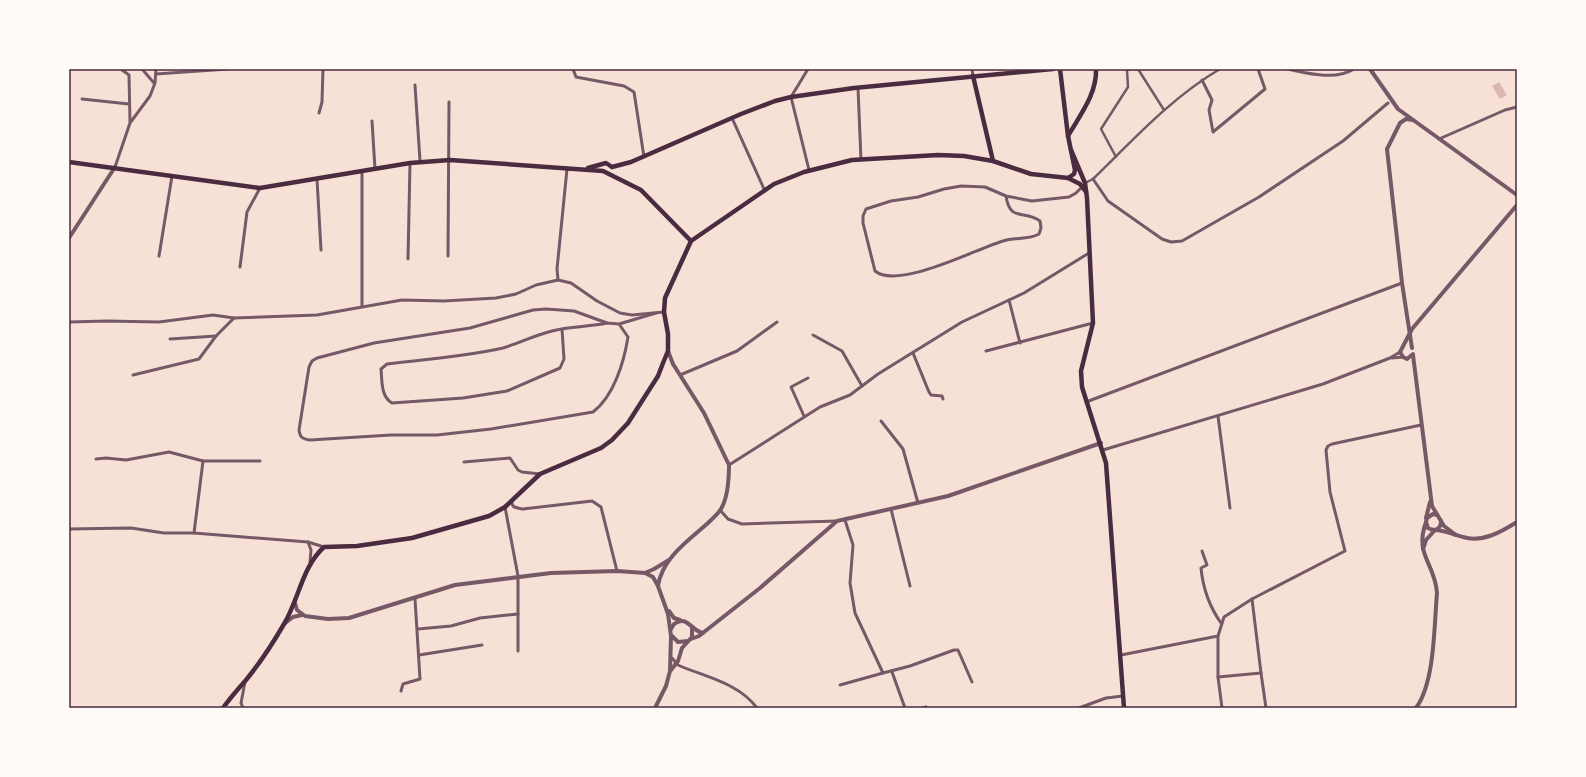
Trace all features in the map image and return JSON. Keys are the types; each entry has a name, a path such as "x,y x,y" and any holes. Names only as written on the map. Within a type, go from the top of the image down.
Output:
{"main road":[{"path":"608,173 612,167 644,157 732,118 775,101 858,88 1053,69"},
{"path":"1060,69 1068,136 1075,170 1074,174 1068,178"},
{"path":"1068,136 1093,92 1096,79 1096,69"},
{"path":"973,76 993,161"},
{"path":"1071,150 1086,192 1093,323 1081,371 1082,387 1106,462 1124,708"},
{"path":"222,708 246,680 284,624 295,603 310,562 324,547 364,545 412,538 489,516 505,507 540,474 601,448 612,440 628,423 658,376 668,352 668,334 664,312 667,294 691,241 764,189 809,170 834,164 861,160 938,155 964,156 993,161 1032,174 1068,178 1084,185"},
{"path":"69,162 115,167 260,188 420,161 476,160 567,169 602,170 641,190 691,241"},
{"path":"583,170 608,163 612,167"},
{"path":"602,165 602,170"}],"street":[{"path":"142,69 155,83"},
{"path":"69,238 115,167 130,123 150,96 155,83 156,69"},
{"path":"156,74 228,69"},
{"path":"319,114 322,102 323,69"},
{"path":"573,69 576,77 624,86 634,92 644,157"},
{"path":"808,69 791,98 809,170"},
{"path":"972,69 973,76"},
{"path":"1116,157 1101,129 1128,86 1127,69 1137,69 1164,110"},
{"path":"1006,196 1007,206 1010,210 1017,214 1032,217 1040,222 1042,228 1039,234 1004,240 932,268 911,274 887,277 875,271 863,223 863,216 866,210 891,201 918,197 944,189 961,186 985,187 1006,196 1032,201 1044,201 1068,197 1076,193 1093,179 1164,110 1202,80 1220,69"},
{"path":"1202,80 1212,100 1209,110 1213,132 1265,89 1258,69"},
{"path":"1287,69 1313,75 1349,73 1354,69"},
{"path":"1313,69 1313,75"},
{"path":"1370,69 1389,98 1399,110 1516,194"},
{"path":"122,70 129,75 130,123"},
{"path":"415,85 420,161"},
{"path":"858,88 861,160"},
{"path":"82,100 129,104"},
{"path":"448,256 450,160 449,102"},
{"path":"1093,179 1108,201 1156,235 1171,242 1182,241 1260,197 1343,142 1388,103"},
{"path":"1439,139 1505,110 1517,107"},
{"path":"1399,110 1402,118 1387,148 1402,283 1413,354 1430,499 1433,509 1446,528 1456,535"},
{"path":"732,118 764,189"},
{"path":"1400,123 1406,119 1413,120"},
{"path":"372,121 375,169"},
{"path":"408,259 410,163"},
{"path":"558,280 557,269 567,169"},
{"path":"362,172 362,306"},
{"path":"159,256 172,176"},
{"path":"317,179 321,250"},
{"path":"240,267 247,212 260,188"},
{"path":"1103,450 1323,384 1390,358 1400,352 1405,346 1409,333 1517,205"},
{"path":"728,465 804,416 820,407 850,395 962,322 1024,293 1089,253"},
{"path":"69,322 107,320 159,322 213,315 234,318 317,315 402,300 444,302 482,300 516,294 536,285 558,280 571,283 596,301 620,313 632,316 664,312"},
{"path":"1086,402 1402,283"},
{"path":"1008,300 1020,343"},
{"path":"607,323 574,311 546,309 533,310 470,328 374,343 317,358 312,361 309,367 299,430 300,436 304,439 310,440 391,435 437,435 594,412 600,407 607,396 625,352 628,337 620,324"},
{"path":"562,329 564,359 560,368 507,391 463,398 392,403 387,400 384,394 381,369 387,364 477,353 504,347 562,329 607,323 620,324 656,313"},
{"path":"133,375 199,359 216,336 234,318"},
{"path":"1407,318 1417,323"},
{"path":"680,375 737,351 776,322"},
{"path":"986,351 1093,323"},
{"path":"813,335 842,351 862,386"},
{"path":"170,339 216,336"},
{"path":"1405,346 1412,348"},
{"path":"658,586 662,571 669,560 720,510 725,498 728,465 704,413 672,362 668,352"},
{"path":"1400,352 1414,367"},
{"path":"913,353 929,392 931,395 942,396 943,399"},
{"path":"1390,358 1405,358 1413,354"},
{"path":"663,363 669,360 672,362"},
{"path":"804,416 791,387 808,378"},
{"path":"1218,416 1230,508"},
{"path":"881,421 903,448 918,503"},
{"path":"1222,708 1218,677 1218,636 1224,617 1252,599 1345,551 1330,492 1326,450 1328,446 1421,425"},
{"path":"720,510 728,519 742,524 845,520 948,496 1100,443"},
{"path":"96,459 106,458 126,460 169,452 203,461 260,461"},
{"path":"464,462 510,458 518,470 522,472 540,474"},
{"path":"194,534 203,461"},
{"path":"512,499 513,506 523,509 592,501 597,503 601,508 617,571"},
{"path":"1416,708 1426,690 1429,675 1438,593 1437,584 1422,552 1422,535 1430,499"},
{"path":"505,507 518,576 518,651"},
{"path":"891,509 910,586"},
{"path":"1426,521 1430,516 1437,515"},
{"path":"845,520 854,545 850,583 855,613 883,673"},
{"path":"1422,552 1426,540 1440,526 1441,520"},
{"path":"671,636 678,642 683,643 703,633 811,546 837,521"},
{"path":"1426,521 1428,528 1474,538 1489,536 1517,522"},
{"path":"69,529 131,528 164,533 308,542 324,547"},
{"path":"308,542 311,550 310,562"},
{"path":"1202,552 1207,565 1201,568 1202,580 1211,610 1221,623"},
{"path":"645,573 669,560"},
{"path":"284,624 292,617 302,615 328,619 349,618 415,599 454,585 518,576 617,571 645,573 653,577 658,586 671,630 672,658 670,671 666,686 655,708"},
{"path":"401,691 403,684 420,679 415,599"},
{"path":"1252,599 1266,708"},
{"path":"295,603 297,610 302,615"},
{"path":"665,607 674,618 688,622 696,631 703,633"},
{"path":"418,629 451,626 480,618 518,614"},
{"path":"671,630 674,624 681,620"},
{"path":"670,671 677,662 680,653 690,640 693,634 692,628"},
{"path":"1121,655 1218,636"},
{"path":"419,655 482,645"},
{"path":"840,685 883,673 892,672 954,650 958,650 972,682"},
{"path":"672,658 683,667 738,689 752,700 757,708"},
{"path":"892,672 905,708"},
{"path":"1218,677 1261,673"},
{"path":"244,708 241,703 246,680"},
{"path":"1079,708 1106,698 1123,696"}],"shaded area":[{"path":"1499,82 1507,95 1500,99 1492,86"}]}
